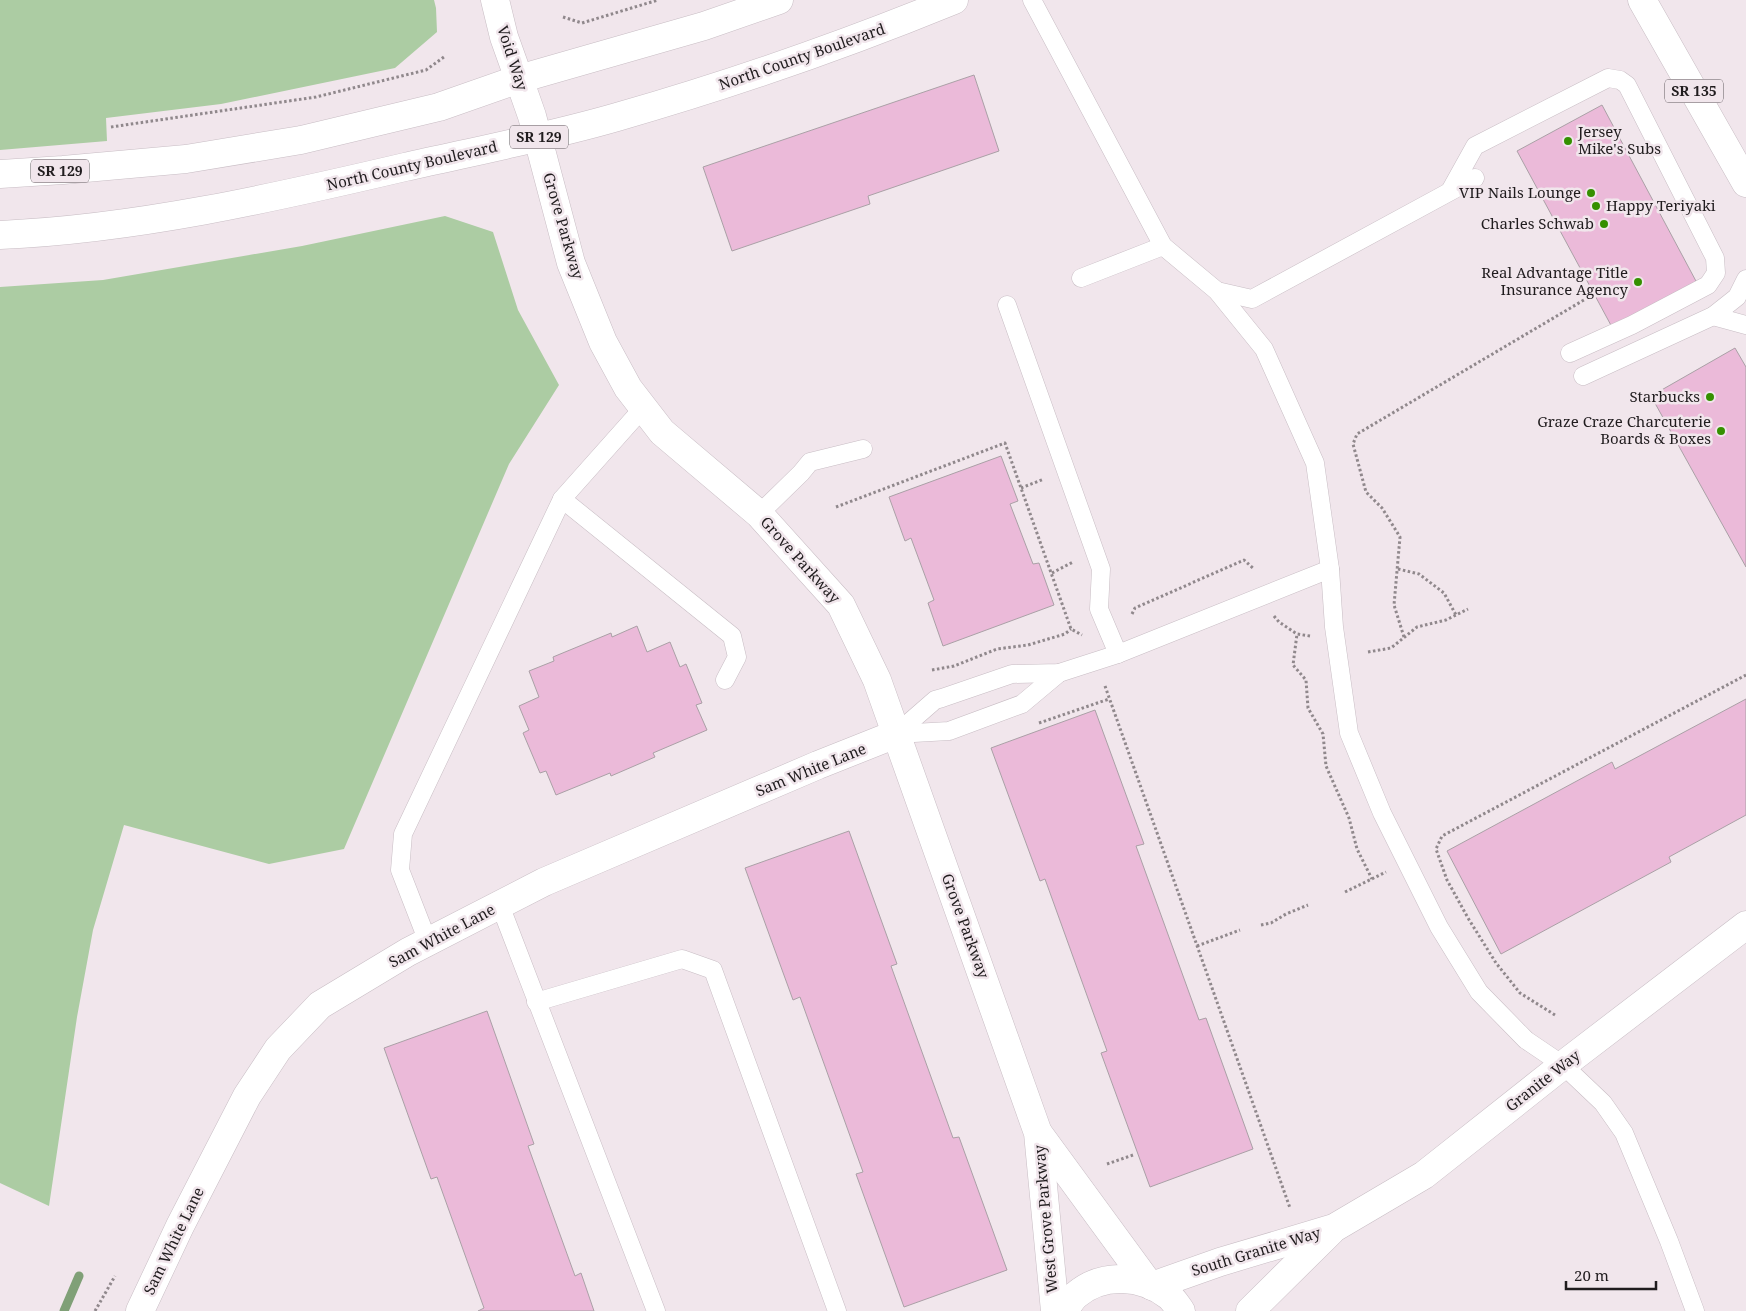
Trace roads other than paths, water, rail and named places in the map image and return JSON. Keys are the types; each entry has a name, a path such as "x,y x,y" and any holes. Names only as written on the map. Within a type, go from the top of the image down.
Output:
{"street":[{"name":"Void Way","path":"495,0 504,37 535,127"},
{"name":"SR 129","path":"0,174 186,159 301,140 439,106 519,79 704,26 779,0"},
{"name":"North County Boulevard","path":"0,235 110,225 275,198 535,127 615,118 745,79 887,28 954,0"},
{"name":"SR 135","path":"1642,0 1746,182"},
{"name":"Grove Parkway","path":"535,127 571,263 604,342 628,388 662,432 759,514 841,605 877,680 1038,1133"},
{"name":"Sam White Lane","path":"140,1311 180,1226 247,1096 278,1049 320,1005 428,942 544,882 896,734"},
{"name":"Granite Way","path":"1334,1228 1424,1175 1563,1065 1746,926"},
{"name":"West Grove Parkway","path":"1038,1133 1150,1284"},
{"name":"West Grove Parkway","path":"1038,1133 1055,1311"},
{"name":"South Granite Way","path":"1150,1284 1334,1228"},
{"name":"South Granite Way","path":"1250,1311 1334,1228"},
{"path":"1064,1311 1075,1296 1096,1283 1124,1278 1150,1284 1170,1297 1181,1311"}],"lane":[{"path":"1032,0 1163,246 1217,291 1264,349 1315,463 1330,569 1334,627 1349,733 1382,813 1439,927 1479,992 1526,1040 1563,1065 1603,1104 1624,1133 1695,1311"},
{"path":"1450,191 1475,146 1608,78 1620,80 1627,85 1715,258 1716,273 1708,285 1570,353"},
{"path":"1217,291 1252,299 1475,178"},
{"path":"1081,278 1163,246"},
{"path":"1583,376 1714,316 1737,297 1746,279"},
{"path":"1006,305 1101,570 1099,609 1118,654"},
{"path":"1714,316 1746,325"},
{"path":"428,942 400,870 403,834 562,499 643,408"},
{"path":"759,514 810,462 863,449"},
{"path":"562,499 732,636 737,658 725,680"},
{"path":"896,734 935,700 1012,674 1059,673 1118,654 1330,569"},
{"path":"896,734 949,730 1022,704 1059,673"},
{"path":"500,905 656,1311"},
{"path":"536,1002 682,959 713,970 837,1311"}],"waterway":[{"path":"64,1311 79,1276"}],"place":[{"name":"Jersey Mike's Subs","path":"1568,141"},
{"name":"VIP Nails Lounge","path":"1591,193"},
{"name":"Happy Teriyaki","path":"1596,206"},
{"name":"Charles Schwab","path":"1604,224"},
{"name":"Real Advantage Title Insurance Agency","path":"1638,282"},
{"name":"Starbucks","path":"1710,397"},
{"name":"Graze Craze Charcuterie Boards & Boxes","path":"1721,431"}]}
